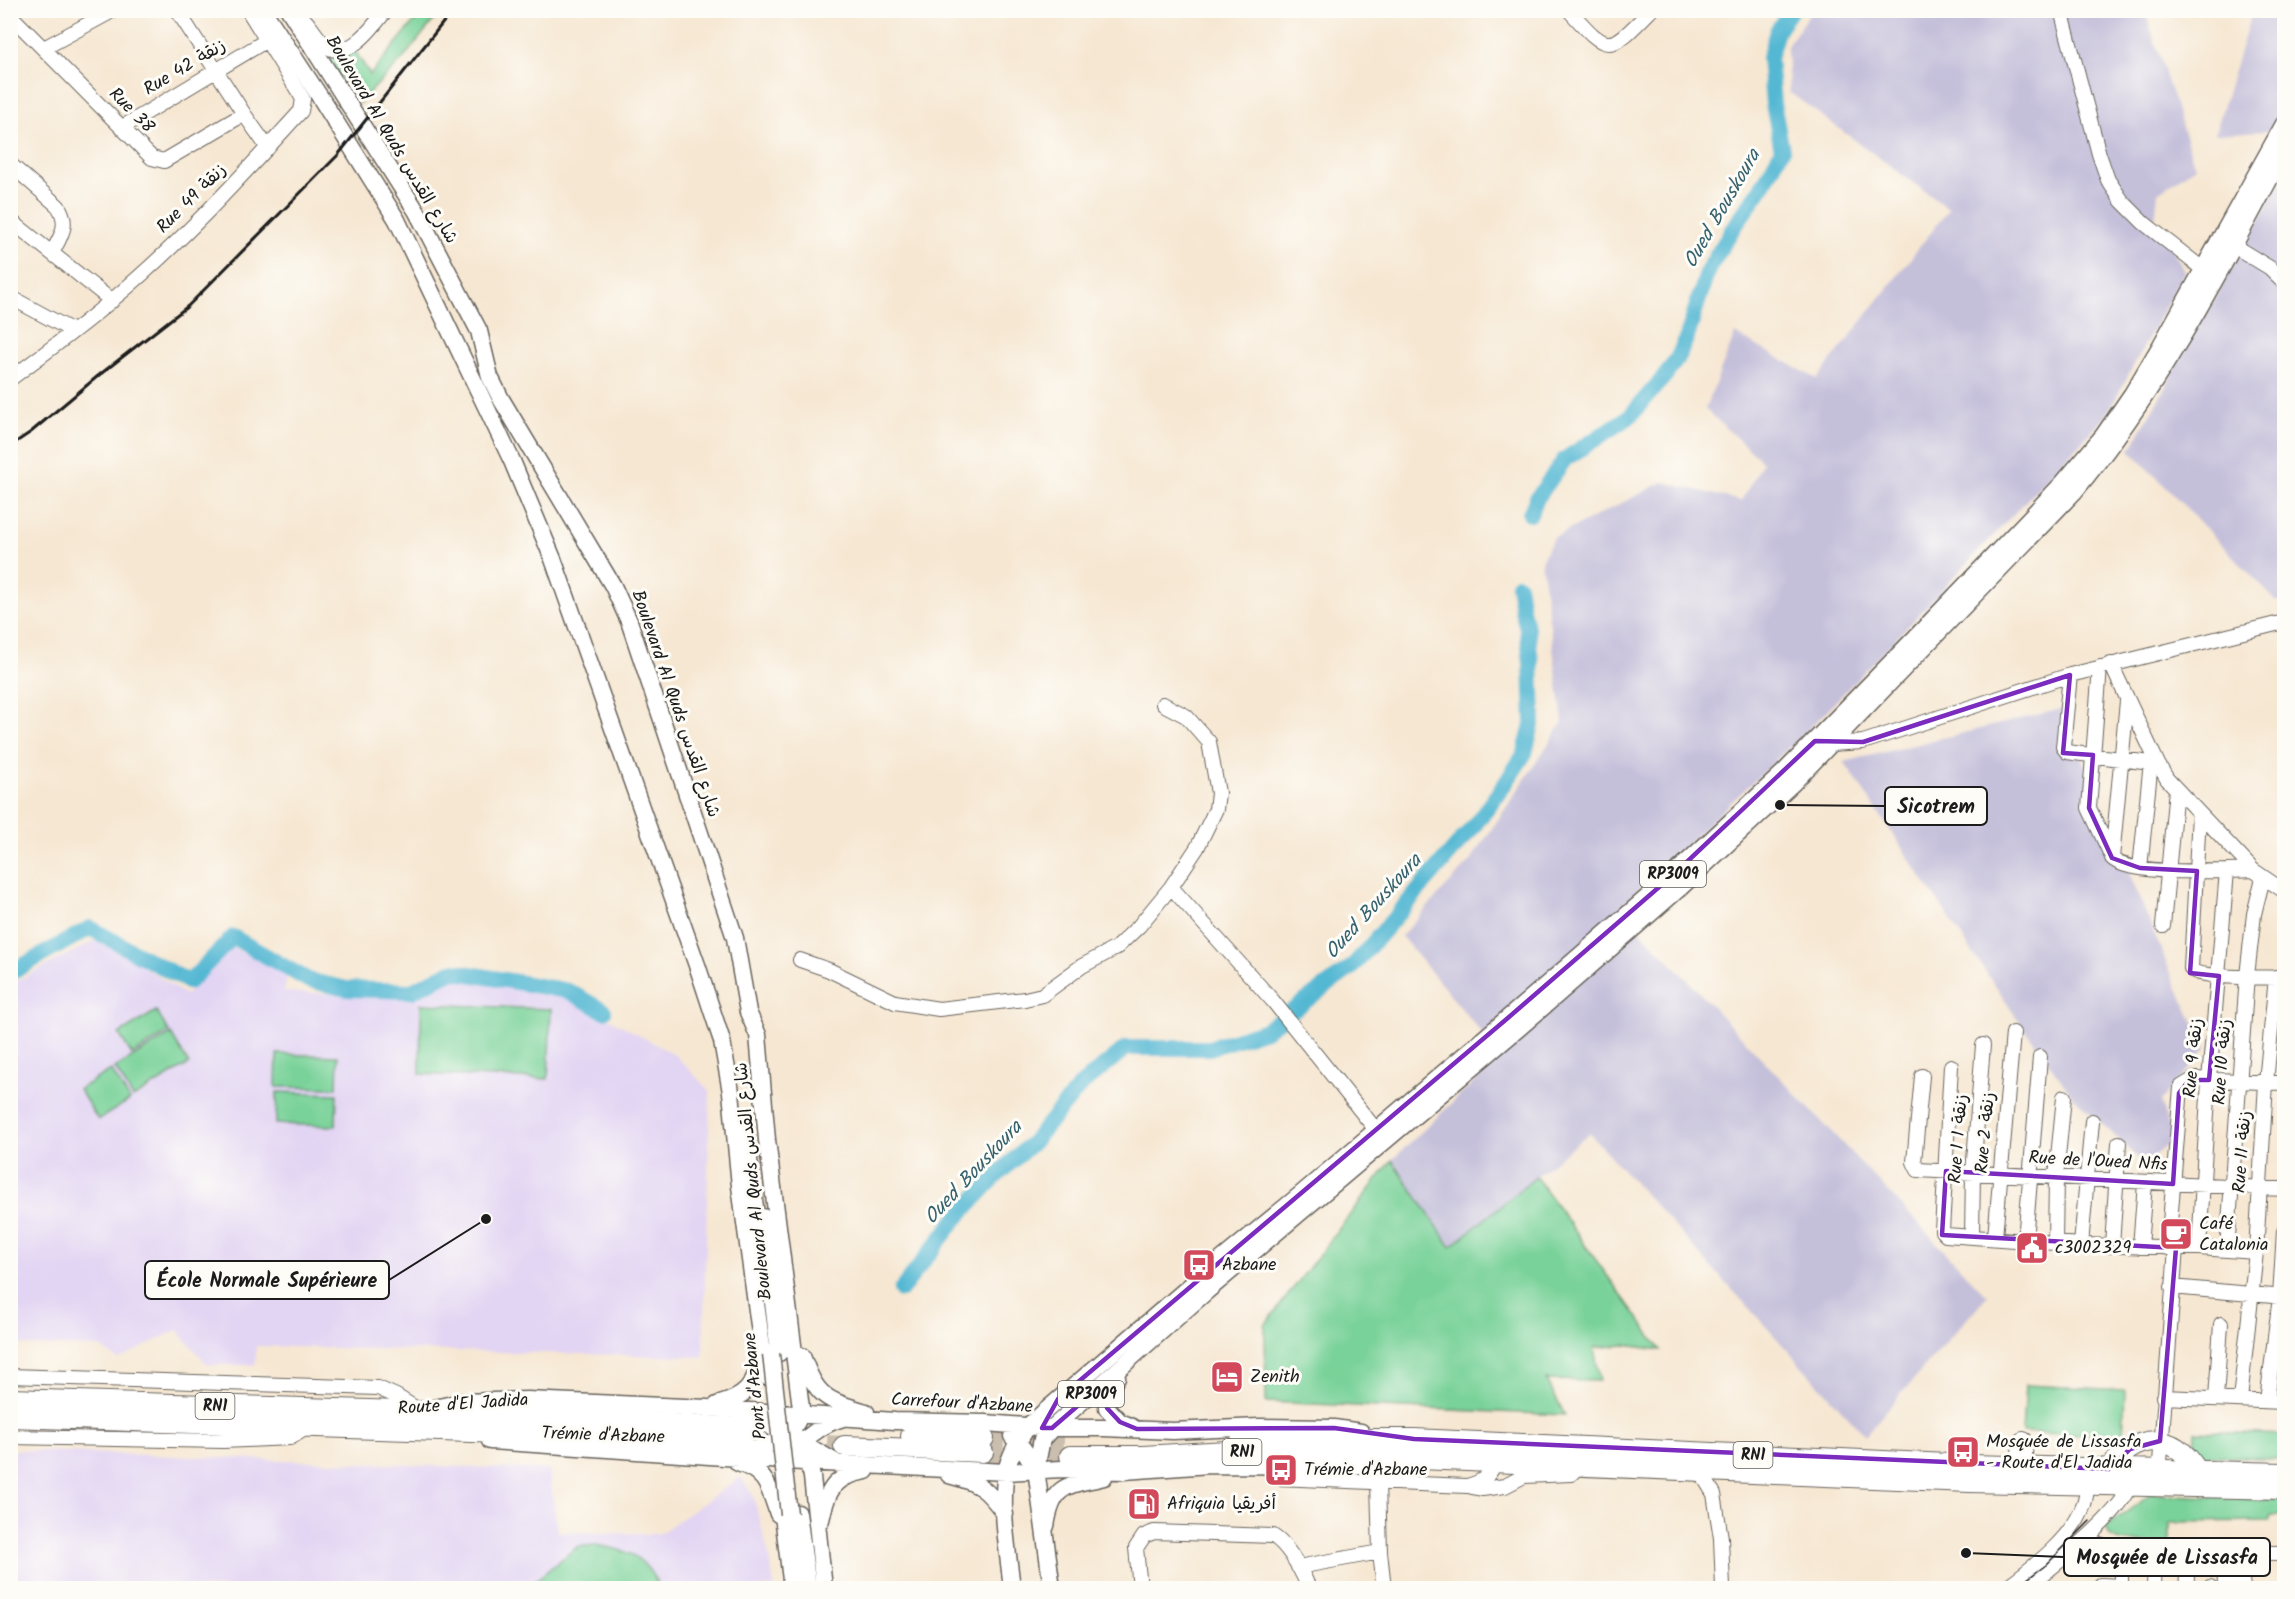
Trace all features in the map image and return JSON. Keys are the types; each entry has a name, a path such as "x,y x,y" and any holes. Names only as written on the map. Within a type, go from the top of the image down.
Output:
{"highway":[{"name":"Route d'El Jadida","path":"10,1399 420,1411"},
{"name":"RN1","path":"420,1411 464,1422"},
{"name":"Route d'El Jadida","path":"10,1416 404,1429"},
{"name":"RN1","path":"404,1429 464,1422"},
{"name":"Trémie d'Azbane","path":"464,1422 750,1429"},
{"name":"RN1","path":"1068,1456 1148,1445 1221,1439 1414,1439 2021,1467 2284,1490"},
{"path":"843,1440 983,1445"},
{"path":"2096,1474 2130,1449 2160,1441 2172,1444 2182,1451 2198,1472"},
{"path":"2021,1467 2023,1442"},
{"name":"RN1","path":"1068,1456 1143,1456 1227,1451 1700,1471 2096,1474 2134,1478"},
{"name":"RN1","path":"2159,1479 2198,1472 2284,1473"}],"main road":[{"name":"Boulevard Al Quds شارع القدس","path":"263,10 397,220 512,461 553,559 722,1041 731,1092 740,1186 771,1353 773,1412"},
{"name":"Boulevard Al Quds شارع القدس","path":"289,10 417,212 479,332 490,377 501,399 613,586 629,621 735,938 748,1012 758,1035 762,1097 801,1397 801,1413"},
{"name":"RP3009","path":"1058,1399 1673,875 1783,773 1916,638 2083,460 2132,394 2204,270 2284,124"},
{"name":"RP3009","path":"1041,1431 1131,1359 1207,1291 1502,1042 1674,893 1832,744 2074,492 2099,462 2144,400 2174,353 2284,152"},
{"path":"698,968 728,1044 752,1147"},
{"path":"748,1012 752,1147"},
{"name":"Pont d'Azbane","path":"752,1147 771,1353 794,1513"},
{"path":"790,1322 811,1381 821,1394 845,1406 895,1421"},
{"path":"707,1408 734,1400 746,1392 771,1353"},
{"path":"1131,1359 1111,1385 1106,1402 1113,1416 1120,1422 1137,1429"},
{"path":"1052,1588 1036,1469 1015,1455 1001,1424 1058,1399"},
{"path":"819,1532 828,1493 836,1482 859,1472 897,1467 972,1470 1015,1455 1041,1431 1058,1399"},
{"name":"Route d'El Jadida","path":"404,1429 496,1442 723,1457 790,1444 807,1463 843,1440 801,1413 773,1412 750,1429 707,1408 527,1400 461,1402 420,1411"},
{"path":"773,1412 790,1444"},
{"path":"792,1588 778,1473 801,1413"},
{"name":"Carrefour d'Azbane","path":"843,1440 895,1421 1001,1424 1041,1431 1036,1469"},
{"path":"750,1429 790,1444 825,1425"},
{"path":"825,1425 843,1440 897,1467"},
{"path":"825,1425 819,1434 821,1446 843,1440"},
{"path":"1041,1431 1334,1428 1414,1439"},
{"path":"750,1429 772,1444 843,1440"},
{"path":"750,1429 723,1457 749,1466 760,1473 768,1485 787,1551"},
{"path":"1041,1431 1048,1456 1068,1456 1123,1471"},
{"path":"1015,1455 1036,1469"},
{"path":"1012,1588 1005,1514 1015,1455"},
{"path":"1036,1469 1068,1456"},
{"path":"1045,1535 1055,1496 1064,1487 1123,1471 1210,1465 1348,1466 1414,1460"},
{"path":"807,1463 811,1472 824,1588"},
{"path":"919,1467 976,1483 991,1494 1005,1514"},
{"path":"794,1513 801,1588"},
{"path":"794,1513 808,1588"}],"street":[{"path":"44,48 114,10"},
{"path":"177,10 243,114 268,148"},
{"name":"Rue 49 زنقة","path":"14,371 112,301 208,210 302,111 303,99 248,10"},
{"path":"289,10 307,21 324,44 343,49 352,45 373,27 386,10"},
{"path":"1569,10 1594,38 1603,43 1612,44 1624,38 1651,10"},
{"path":"2061,10 2108,180 2122,201 2144,223 2204,270"},
{"name":"Rue 38","path":"10,15 152,158 164,161 243,114"},
{"name":"Rue 42 زنقة","path":"121,128 267,40"},
{"path":"10,164 58,206 66,222 64,231 52,253"},
{"path":"10,220 112,301"},
{"path":"2234,246 2270,268 2284,282"},
{"path":"10,297 73,331"},
{"path":"1815,741 1832,744 1863,742 2070,675 2284,622"},
{"path":"2106,665 2127,701 2154,763 2258,874 2284,891"},
{"path":"2106,665 2093,755 2089,808 2112,858 2119,865 2140,868 2258,874"},
{"path":"2070,675 2063,747 2071,754 2154,763"},
{"path":"2112,858 2127,701"},
{"path":"800,960 829,970 895,1002 919,1007 954,1008 1042,995 1082,966 1116,948 1139,926 1171,887 1197,849 1210,822 1218,793 1209,742 1186,716 1162,704"},
{"path":"2140,868 2154,763"},
{"path":"2163,926 2176,789"},
{"path":"2199,813 2198,871 2191,969 2195,974 2281,978"},
{"name":"Rue 9 زنقة","path":"2199,1248 2209,1080 2227,871"},
{"name":"Rue 10 زنقة","path":"2227,1250 2247,976 2258,874"},
{"path":"1171,887 1273,1001 1376,1130"},
{"name":"Rue 11 زنقة","path":"2240,1400 2256,1252 2265,1083 2281,978"},
{"name":"Rue 2 زنقة","path":"1995,1237 2013,1033"},
{"name":"Rue 1 زنقة 1","path":"1972,1236 1973,1173 1983,1045"},
{"path":"2025,1241 2040,1057"},
{"path":"1951,1066 1942,1231 1946,1235 2081,1245 2256,1252"},
{"name":"Rue de l'Oued Nfis","path":"1922,1076 1914,1162 1918,1170 2284,1189"},
{"path":"2159,1479 2172,1287 2173,1184 2181,1087 2189,1080 2284,1083"},
{"path":"2055,1243 2056,1177 2064,1097"},
{"path":"2081,1245 2092,1121"},
{"path":"2112,1245 2119,1143"},
{"path":"2140,1247 2145,1183"},
{"path":"2267,1401 2282,1297 2284,1232"},
{"path":"2172,1287 2282,1297"},
{"path":"2216,1399 2221,1324"},
{"path":"10,1376 378,1388 420,1411"},
{"path":"2163,1397 2284,1402"},
{"path":"10,1437 224,1441 290,1438 308,1427"},
{"path":"1467,1486 1482,1482 1491,1473 1495,1463"},
{"path":"1267,1466 1276,1478 1467,1486 1482,1489 1505,1486 1524,1476 1571,1474 1579,1466"},
{"path":"1700,1471 1714,1494 1721,1538 1723,1588"},
{"path":"2005,1588 2062,1539 2084,1504 2096,1474"},
{"path":"2026,1588 2086,1539 2119,1504 2134,1478"},
{"path":"1377,1482 1384,1588"},
{"path":"1140,1588 1136,1548 1144,1536 1154,1532 1274,1536 1298,1567 1309,1588"},
{"path":"2086,1539 2121,1552 2284,1553"},
{"path":"1298,1567 1380,1552"},
{"path":"2100,1588 2101,1585 2121,1587 2121,1552"},
{"path":"2154,1588 2155,1553"},
{"path":"2186,1588 2189,1553"},
{"path":"2224,1553 2225,1583 2242,1579 2243,1588"}],"highlighted area":[{"path":"2070,675 2063,753 2093,755 2089,808 2112,858 2140,868 2197,871 2190,973 2219,976 2209,1080 2189,1080 2179,1093 2173,1184 1946,1171 1942,1235 2176,1248 2160,1441 2130,1449 2109,1469 1414,1439 1334,1428 1137,1429 1120,1422 1107,1408 1103,1384 1052,1428 1042,1428 1058,1399 1673,875 1815,741 1863,742"}],"shaded area":[{"path":"2042,10 2043,13 2047,10 2145,11 2195,167 2158,193 2155,220 2185,271 2106,416 1811,727 1619,908 1987,1296 1865,1435 1589,1133 1451,1247 1392,1160 1501,1056 1401,936 1471,860 1563,722 1541,561 1553,538 1663,482 1741,501 1763,462 1705,409 1735,334 1817,379 1949,209 1789,92 1787,46 1812,11"},
{"path":"2252,11 2284,11 2284,130 2215,134"},
{"path":"2284,175 2284,599 2277,602 2130,450"},
{"path":"2061,709 2172,976 2206,1048 2160,1102 2173,1139 2145,1164 2073,1097 2012,1011 1844,762"},
{"path":"100,938 186,995 228,946 288,972 284,992 418,997 451,974 561,992 675,1055 710,1091 703,1357 256,1346 255,1365 208,1365 177,1330 118,1360 100,1347 11,1345 11,984"},
{"path":"11,1450 549,1470 558,1532 659,1534 741,1477 753,1495 771,1564 774,1588 11,1588"}],"green space":[{"path":"423,11 441,11 402,60 359,103 327,59 354,49 370,75"},
{"path":"421,1004 551,1009 548,1079 420,1074"},
{"path":"156,1011 169,1032 132,1055 119,1034"},
{"path":"171,1034 189,1064 133,1098 115,1068"},
{"path":"277,1054 338,1056 337,1088 276,1087"},
{"path":"111,1070 130,1100 98,1120 79,1089"},
{"path":"277,1092 337,1094 336,1126 276,1124"},
{"path":"1392,1160 1451,1247 1536,1177 1661,1350 1624,1345 1594,1348 1600,1381 1546,1380 1565,1415 1266,1402 1265,1325"},
{"path":"2025,1385 2125,1390 2123,1437 2022,1432"},
{"path":"2195,1431 2284,1435 2284,1459 2194,1455"},
{"path":"2151,1494 2284,1500 2284,1515 2271,1515 2269,1521 2170,1522 2170,1544 2119,1541 2109,1536 2105,1528"},
{"path":"595,1545 635,1556 648,1568 660,1588 526,1588 577,1547"}],"waterway":[{"name":"Oued Bouskoura","path":"1530,514 1537,498 1565,459 1629,417 1677,359 1687,337 1708,270 1765,182 1782,150 1773,104 1769,58 1777,31 1791,10"},
{"name":"Oued Bouskoura","path":"901,1290 956,1219 995,1177 1032,1143 1081,1085 1126,1048 1210,1048 1266,1030 1352,967 1473,827 1525,753 1533,720 1531,662 1518,585"},
{"name":"Oued Bouskoura","path":"10,973 90,928 189,982 233,937 308,980 347,989 412,991 452,971 568,991 604,1011"}],"tunnel":[{"path":"984,1438 1071,1442"},
{"path":"797,1444 844,1446"},
{"path":"983,1452 1070,1456"}],"tram line":[{"path":"2015,1588 2046,1565 2090,1521"}],"railway":[{"path":"10,446 31,432 188,306 338,155 453,10"}],"place":[{"name":"Sicotrem","path":"1780,805"},
{"name":"École Normale Supérieure","path":"486,1219"},
{"name":"Café Catalonia","path":"2176,1234"},
{"name":"c3002329","path":"2032,1248"},
{"name":"Azbane","path":"1199,1265"},
{"name":"Zenith","path":"1227,1377"},
{"name":"Mosquée de Lissasfa - Route d'El Jadida","path":"1963,1452"},
{"name":"Trémie d'Azbane","path":"1281,1470"},
{"name":"Afriquia أفريقيا","path":"1144,1504"},
{"name":"Mosquée de Lissasfa","path":"1966,1553"}]}
